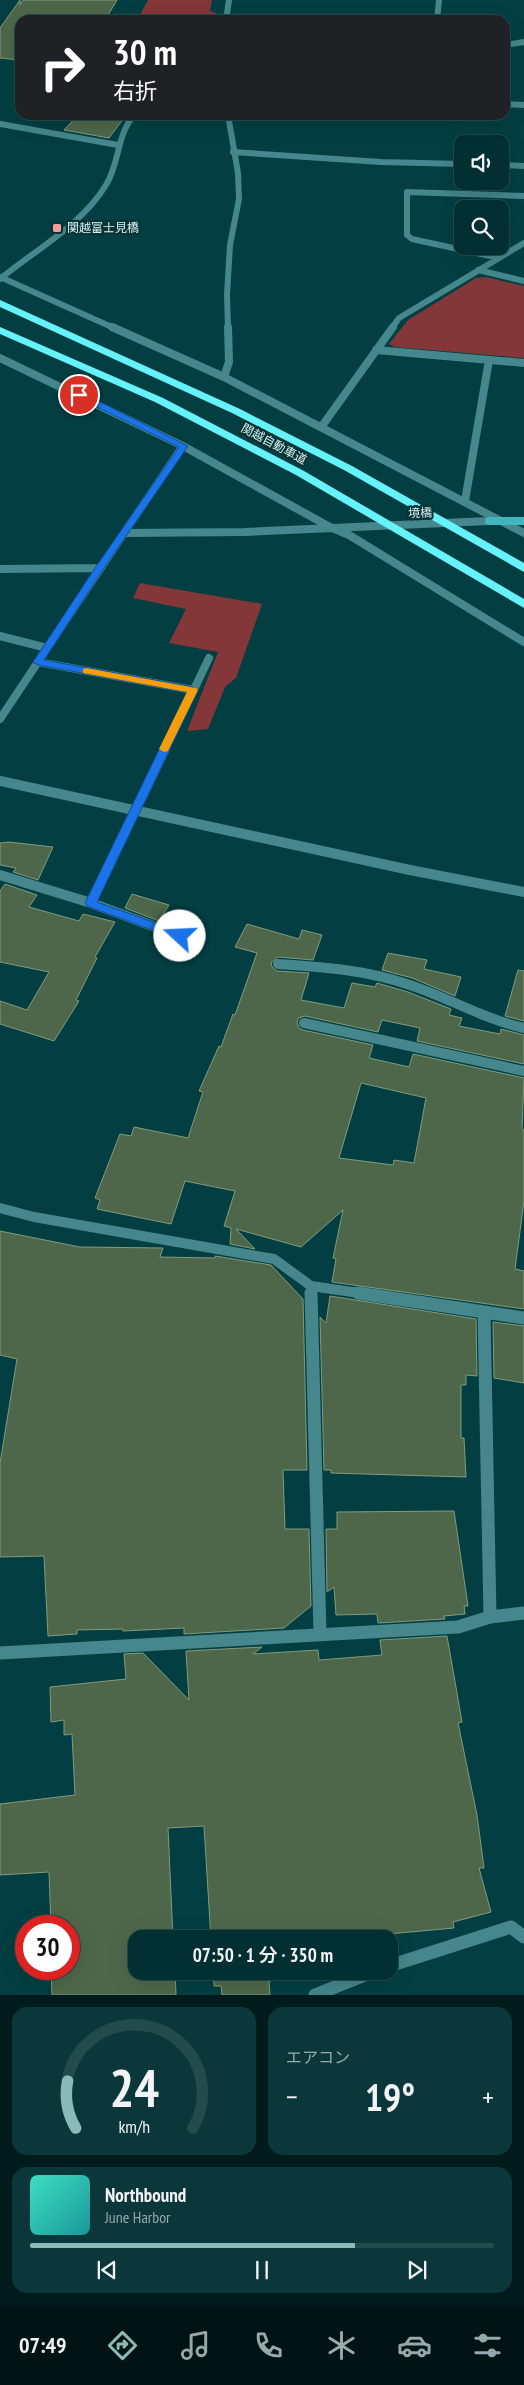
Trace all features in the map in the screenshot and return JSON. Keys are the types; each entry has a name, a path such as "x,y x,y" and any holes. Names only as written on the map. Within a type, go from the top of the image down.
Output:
{"highway":[{"name":"関越自動車道","path":"0,303 118,356 296,442 466,533 524,568"},
{"name":"関越自動車道","path":"0,330 159,400 300,473 524,604"}],"street":[{"path":"227,15 229,0"},
{"path":"437,15 439,0"},
{"path":"510,44 524,42"},
{"path":"510,104 524,105"},
{"path":"130,120 124,127 110,179 97,197 82,214 0,278 224,377 524,532"},
{"path":"224,377 229,362 226,295 230,245 239,199 238,173 229,120"},
{"path":"0,124 118,145"},
{"path":"233,152 381,162 454,164"},
{"path":"509,166 524,166"},
{"path":"499,258 412,239 407,235 407,192 524,196"},
{"path":"322,426 399,318 524,242"},
{"path":"478,270 524,281"},
{"path":"376,350 524,363"},
{"path":"0,358 184,446 330,527 349,535 524,642"},
{"path":"465,501 490,360"},
{"path":"0,720 100,568 184,446"},
{"path":"489,521 524,521"},
{"name":"境橋","path":"124,533 245,532 489,521"},
{"path":"0,570 100,568"},
{"path":"0,636 48,648"},
{"path":"90,903 209,658"},
{"path":"38,662 193,690"},
{"path":"0,781 410,870 524,892"},
{"path":"0,875 90,903 180,936"},
{"path":"278,964 323,968 396,980 489,1019 524,1028"},
{"path":"304,1023 524,1071"},
{"path":"0,1208 34,1217 274,1259 311,1286 524,1318"},
{"path":"311,1286 320,1634"},
{"path":"484,1312 490,1617"},
{"path":"0,1653 458,1627 490,1617 524,1613"},
{"path":"398,1963 511,1927 524,1937"},
{"path":"315,1995 352,1980"}],"shaded area":[{"path":"148,0 212,0 210,11 216,13 215,15 140,15"},
{"path":"486,277 524,286 524,358 395,347 389,344 408,320 476,278"},
{"path":"140,583 262,604 236,678 225,687 208,729 187,731 218,652 169,643 186,609 133,598"}],"building":[{"path":"20,0 20,5 23,0 117,0 108,15 15,15 15,60 0,58 0,28"},
{"path":"73,120 122,120 109,138 64,130"},
{"path":"9,842 53,847 38,880 13,872 16,868 0,865 0,843"},
{"path":"5,884 37,895 29,907 79,921 83,914 115,922 95,957 97,958 76,1000 79,1001 54,1041 0,1024 0,1001 27,1010 49,972 0,962 0,891"},
{"path":"132,894 169,905 159,921 125,908"},
{"path":"247,924 299,939 302,930 322,935 313,960 278,957 271,963 272,967 277,971 309,973 301,1000 344,1008 352,983 375,987 377,983 408,992 451,1009 449,1015 462,1018 459,1026 500,1034 501,1029 524,1035 524,1064 417,1041 420,1028 382,1020 378,1032 305,1016 299,1018 297,1022 299,1028 303,1030 373,1045 369,1058 409,1067 413,1054 524,1078 522,1129 524,1130 524,1201 515,1269 524,1271 524,1309 332,1282 336,1259 333,1258 343,1210 301,1247 236,1229 255,1249 230,1244 231,1228 224,1226 235,1191 185,1181 171,1224 97,1209 100,1200 95,1198 120,1134 131,1136 134,1127 188,1138 203,1092 199,1091 219,1046 221,1047 233,1014 235,1015 257,953 235,947","holes":["361,1083 426,1098 414,1163 394,1160 393,1165 339,1158"]},
{"path":"388,953 427,960 424,969 461,977 455,996 412,978 382,970"},
{"path":"518,970 524,971 524,1021 505,1016"},
{"path":"0,1231 80,1247 163,1248 160,1257 215,1258 215,1256 271,1265 303,1299 307,1470 283,1470 285,1529 309,1529 311,1606 284,1628 184,1634 184,1628 123,1631 123,1629 77,1630 77,1634 48,1636 44,1556 0,1557 0,1463 17,1359 0,1355"},
{"path":"330,1296 476,1319 477,1376 466,1375 466,1385 461,1385 461,1438 464,1438 466,1477 331,1473 331,1470 324,1470 320,1317 326,1323"},
{"path":"493,1322 524,1326 524,1383 494,1378"},
{"path":"454,1511 468,1606 464,1606 465,1614 444,1616 445,1619 378,1623 377,1614 336,1615 334,1587 327,1592 326,1529 337,1529 337,1512"},
{"path":"447,1636 462,1722 458,1723 477,1815 484,1868 479,1868 491,1912 453,1922 454,1928 398,1933 398,1930 210,1930 204,1826 168,1828 173,1930 128,1930 128,1980 175,1980 176,1995 52,1995 51,1980 80,1980 80,1915 51,1915 49,1872 0,1875 0,1804 75,1795 72,1734 64,1735 64,1720 51,1722 50,1687 126,1679 124,1654 143,1653 189,1700 186,1651 262,1647 253,1654 318,1650 319,1660 382,1655 380,1640"},
{"path":"214,1980 277,1980 269,1981 270,1995 222,1995 221,1986 214,1986"}],"slow traffic":[{"path":"86,671 193,690 164,749"}],"place":[{"name":"関越富士見橋","path":"57,228"}],"route":[{"path":"79,395 184,446 38,662 193,690 90,903 180,936"}]}
